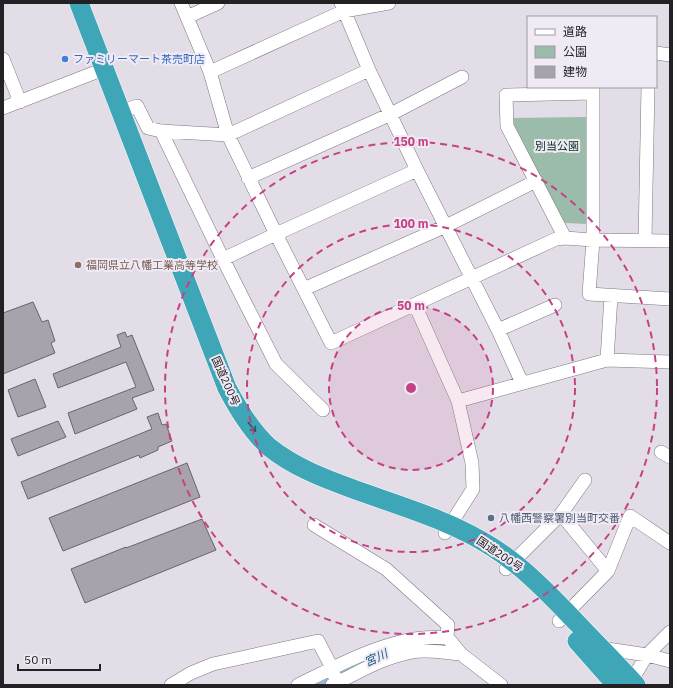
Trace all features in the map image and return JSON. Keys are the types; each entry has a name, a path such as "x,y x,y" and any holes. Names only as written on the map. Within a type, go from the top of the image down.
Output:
{"highway":[{"name":"国道200号","path":"66,3 120,112 227,388 238,409 251,427 269,446 291,462 318,476 486,544 509,565 534,579 563,617 596,653 628,683"},
{"name":"国道200号","path":"79,3 99,71 218,395 229,418 243,438 261,456 284,472 308,484 447,529"}],"street":[{"path":"181,3 210,72 228,135 331,343 556,239 670,241"},
{"path":"187,17 218,3"},
{"path":"210,72 342,7 389,3"},
{"path":"342,7 369,70 417,170 498,330 522,383"},
{"path":"657,54 670,55"},
{"path":"3,59 20,102"},
{"path":"120,112 137,106 148,128 161,131 228,135 369,70"},
{"path":"3,108 99,71"},
{"path":"248,178 391,114 462,77"},
{"path":"645,240 648,88"},
{"path":"565,238 507,126 506,95 593,90 593,240 589,294 670,299"},
{"path":"161,131 223,260 276,364 322,410"},
{"path":"223,260 276,234 417,170"},
{"path":"304,289 446,226 536,181"},
{"path":"607,360 611,296"},
{"path":"415,305 458,401 472,463 474,489 447,529"},
{"path":"498,330 555,305"},
{"path":"458,401 607,360 670,362"},
{"path":"509,565 561,514 585,480"},
{"path":"561,514 608,570"},
{"path":"563,617 608,570 630,516 670,543"},
{"path":"314,525 386,570 448,625 447,637 461,654 502,685"},
{"path":"628,683 647,655 670,632"},
{"path":"335,679 382,647 409,639 447,637"},
{"path":"171,685 191,673 213,664 318,641 335,679"},
{"path":"298,685 335,679 384,660 412,652 429,651 461,654"},
{"path":"596,653 647,655 670,661"}],"green space":[{"name":"別当公園","path":"586,117 587,224 565,223 509,118"}],"building":[{"path":"33,302 42,322 48,320 55,341 51,343 55,353 3,374 3,313"},
{"path":"125,332 127,337 132,335 154,390 132,398 137,409 75,434 68,413 136,387 126,362 58,388 53,374 121,347 117,335"},
{"path":"35,379 46,407 18,417 8,390"},
{"path":"158,413 162,425 166,424 172,441 158,447 158,450 140,458 139,455 28,499 21,482 152,429 147,417"},
{"path":"58,421 66,437 18,456 11,439"},
{"path":"187,463 200,497 63,551 49,518"},
{"path":"202,519 216,550 85,603 71,569"}],"waterway":[{"name":"宮川","path":"316,685 379,656"}],"place":[{"name":"ファミリーマート茶売町店","path":"65,59"},
{"name":"福岡県立八幡工業高等学校","path":"78,265"},
{"name":"八幡西警察署別当町交番","path":"491,518"}]}
